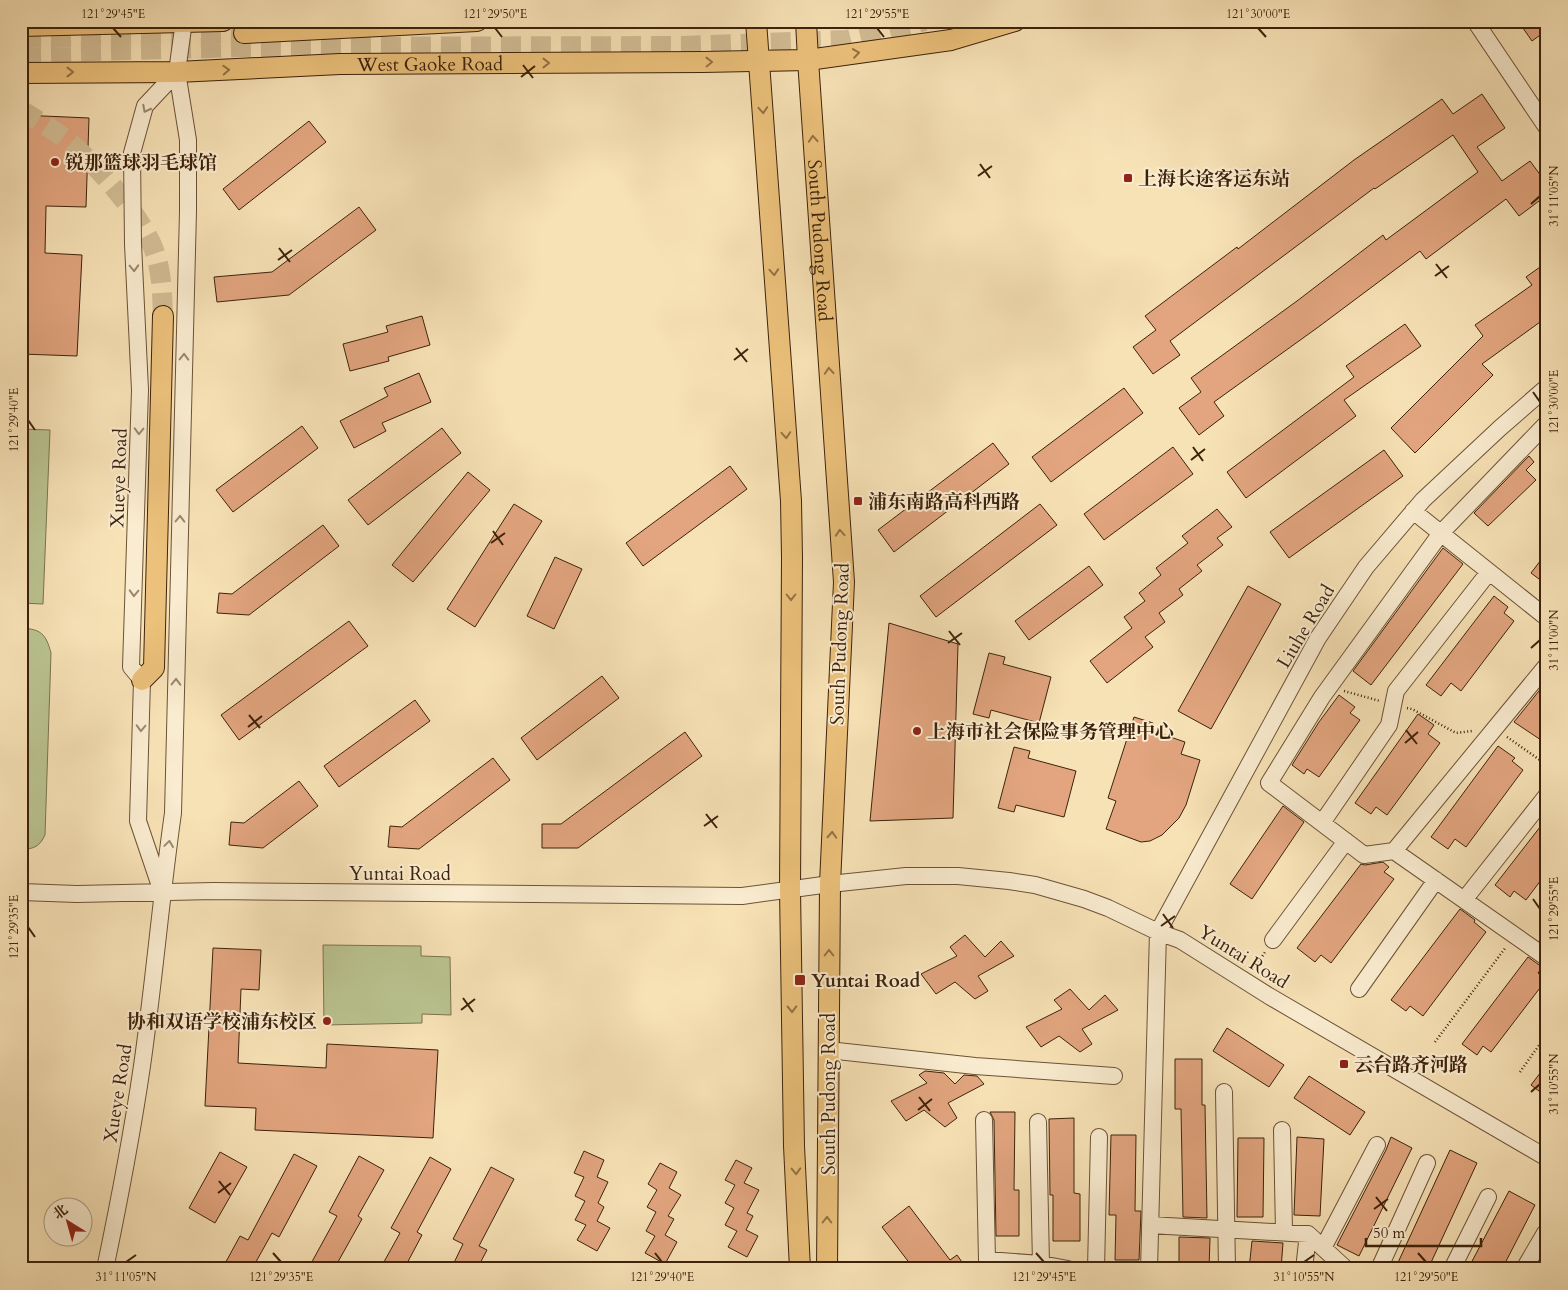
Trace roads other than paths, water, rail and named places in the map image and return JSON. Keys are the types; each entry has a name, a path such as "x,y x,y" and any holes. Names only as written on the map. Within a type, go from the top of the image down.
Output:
{"main road":[{"path":"21,26 224,21"},
{"path":"244,33 477,21"},
{"name":"South Pudong Road","path":"756,21 791,501 790,890 794,1146 800,1269"},
{"name":"South Pudong Road","path":"806,21 844,582 830,884 827,1269"},
{"name":"West Gaoke Road","path":"21,73 178,72 340,64 759,62 808,60 951,40 1015,21"},
{"path":"142,680 154,668 163,316"}],"street":[{"path":"1475,21 1547,128"},
{"name":"Xueye Road","path":"105,1269 124,1179 142,1067 173,813 188,211 188,140 178,72 184,22"},
{"name":"Xueye Road","path":"162,892 138,821 142,680 132,667 140,390 133,244 132,153 145,106 178,72"},
{"name":"Liuhe Road","path":"1158,932 1318,638 1366,567 1423,500 1493,434 1547,387"},
{"path":"1547,423 1441,533 1322,697 1269,784 1364,855 1394,851 1547,958"},
{"path":"1414,511 1547,618"},
{"path":"1322,822 1389,725 1396,691 1489,572"},
{"path":"1394,851 1547,665"},
{"path":"1464,900 1547,796"},
{"path":"1273,940 1346,841"},
{"name":"Yuntai Road","path":"21,892 77,894 214,891 742,896 906,876 984,877 1009,880 1059,891 1084,899 1180,940 1355,1047 1547,1158"},
{"path":"1358,989 1436,880"},
{"path":"1149,1269 1158,932"},
{"path":"828,1050 974,1066 1114,1076"},
{"path":"1224,1092 1227,1269"},
{"path":"984,1120 987,1260 1041,1264 1068,1269"},
{"path":"1038,1122 1041,1264"},
{"path":"1282,1130 1284,1232"},
{"path":"1096,1269 1099,1137"},
{"path":"1323,1248 1377,1145"},
{"path":"1379,1269 1427,1163"},
{"path":"1452,1269 1488,1197"},
{"path":"1150,1225 1308,1234 1346,1269"},
{"path":"1524,1269 1544,1233"},
{"path":"1304,1269 1308,1234"}],"tunnel":[{"path":"21,53 244,47 683,46 847,40 925,21"},
{"path":"21,38 244,33"},
{"path":"21,110 57,133 92,163 137,218 152,245 158,262 163,316"}],"place":[{"name":"锐那篮球羽毛球馆","path":"55,162"},
{"name":"上海长途客运东站","path":"1128,178"},
{"name":"浦东南路高科西路","path":"858,501"},
{"name":"上海市社会保险事务管理中心","path":"917,731"},
{"name":"Yuntai Road","path":"800,980"},
{"name":"协和双语学校浦东校区","path":"327,1021"},
{"name":"云台路齐河路","path":"1344,1064"}]}
